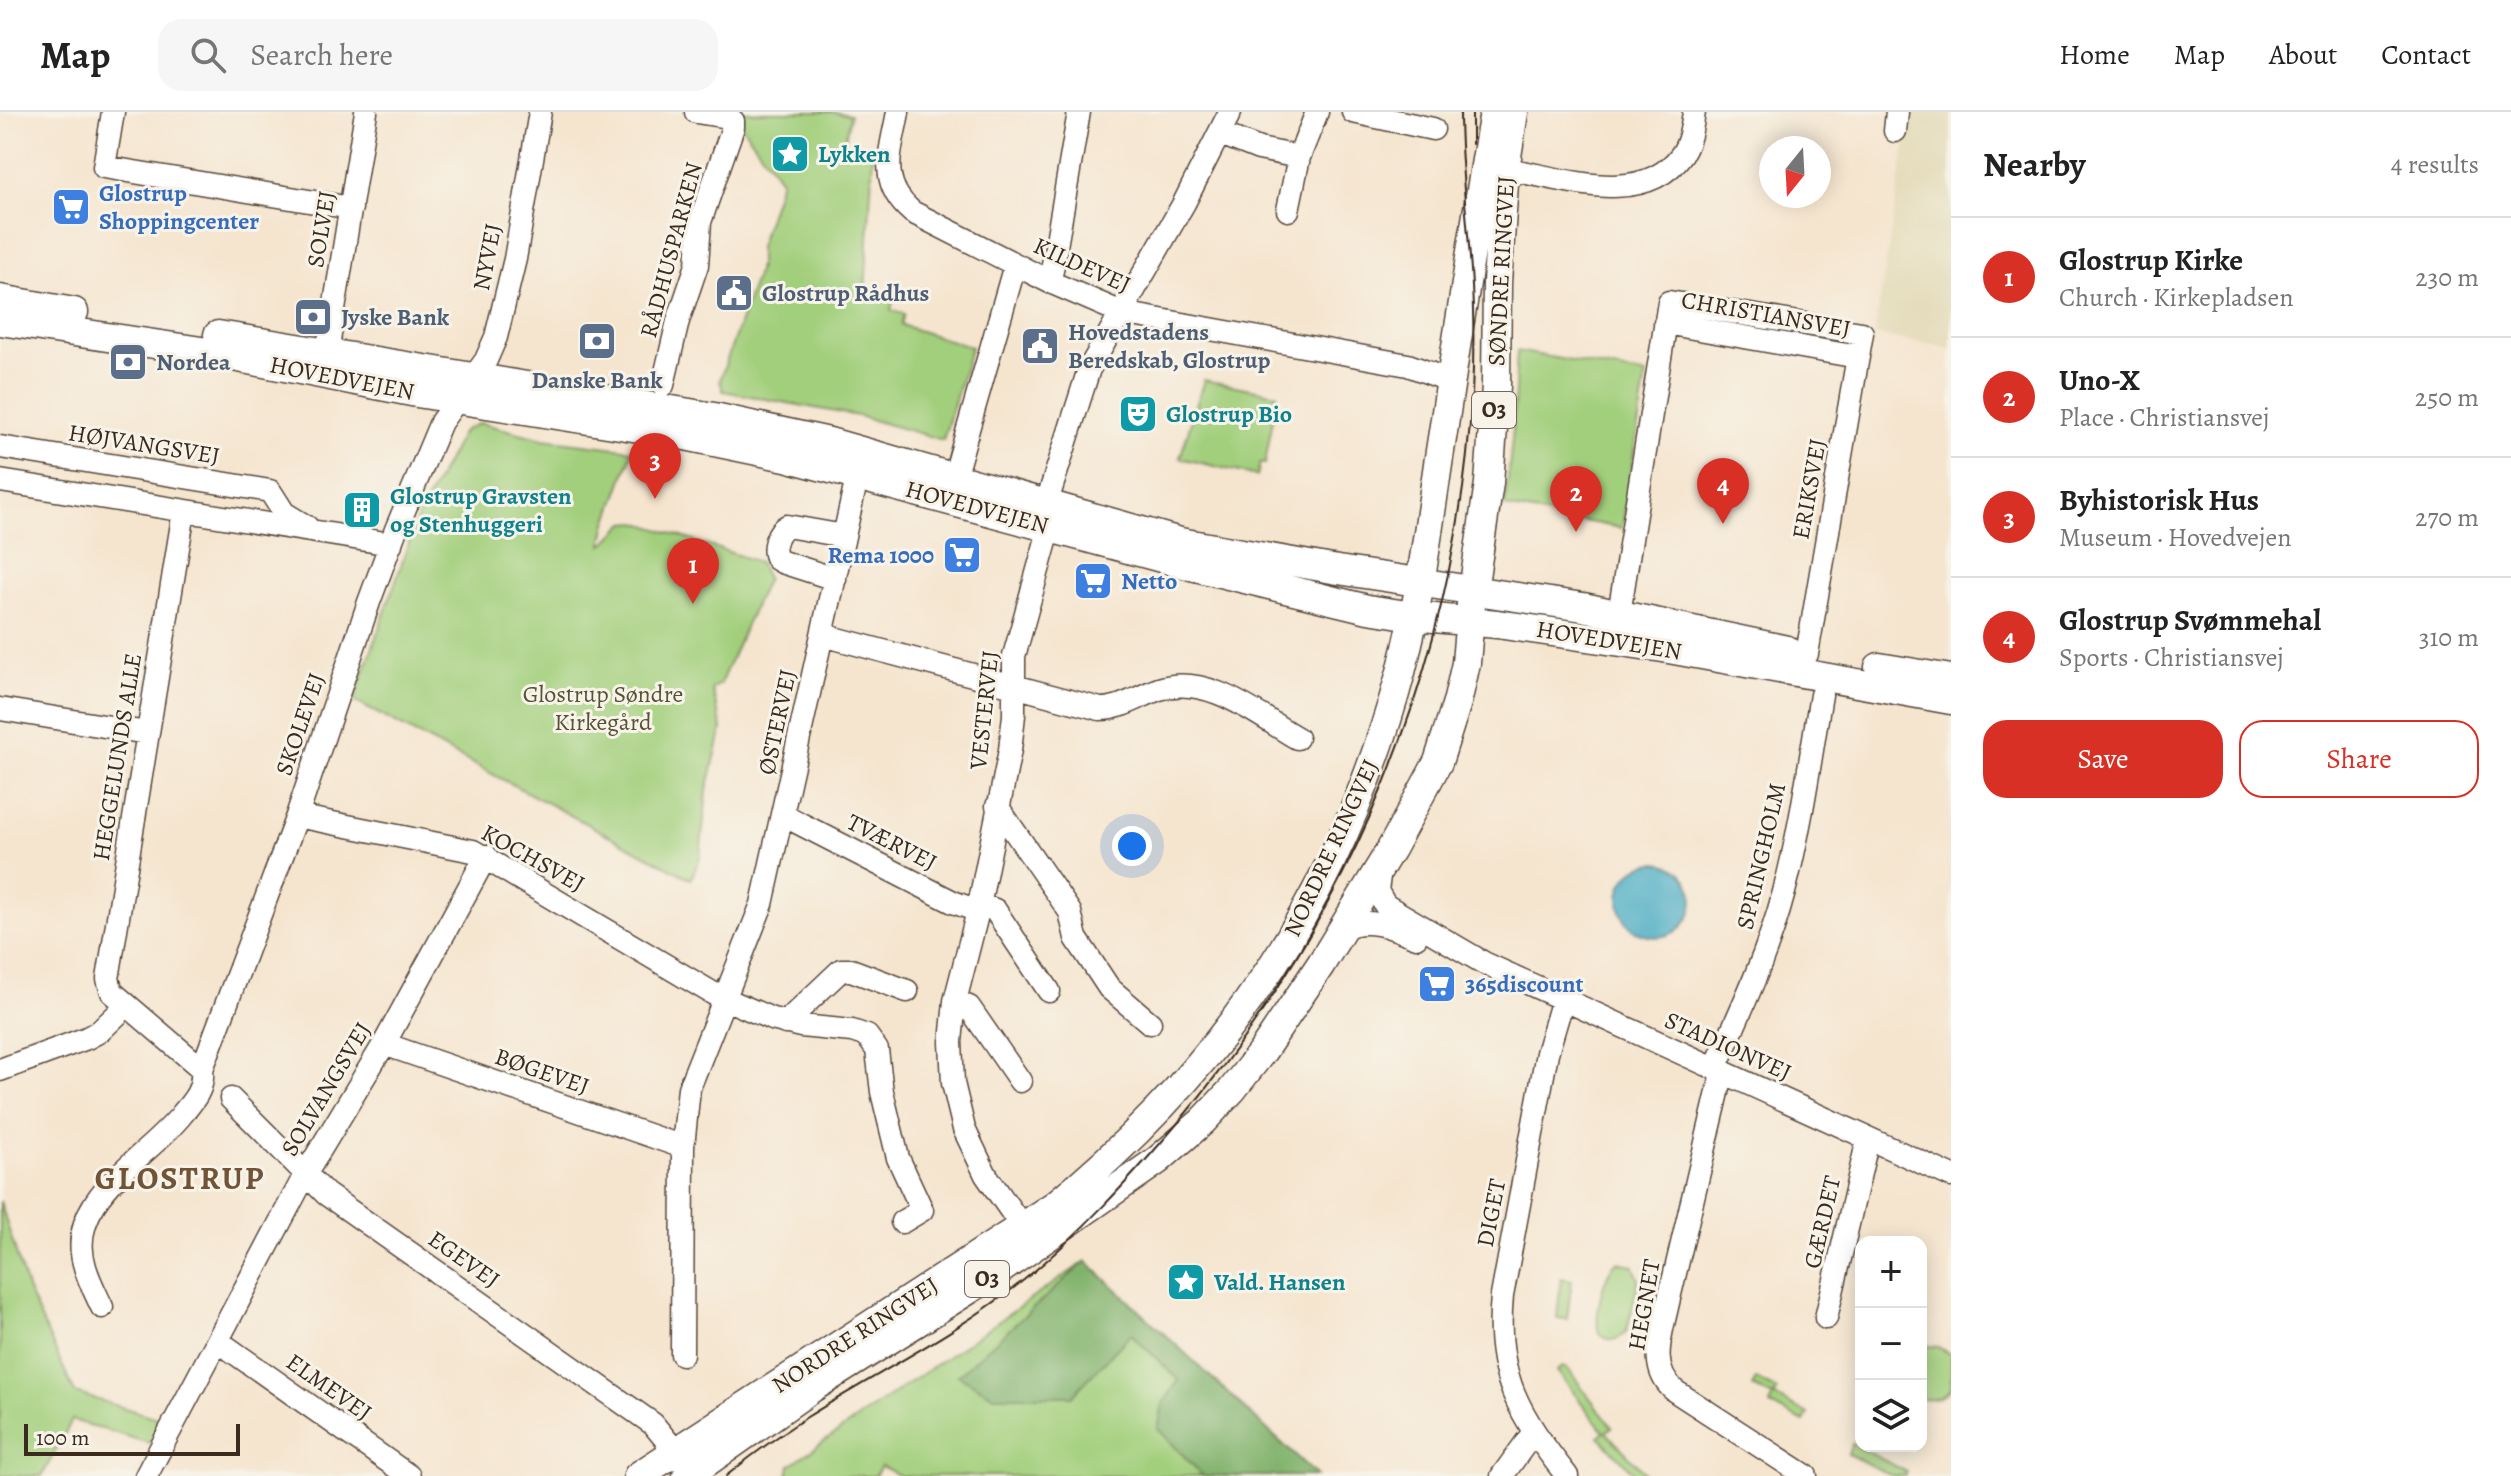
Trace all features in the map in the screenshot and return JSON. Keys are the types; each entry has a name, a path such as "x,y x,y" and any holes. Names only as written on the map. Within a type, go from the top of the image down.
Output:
{"main road":[{"name":"SØNDRE RINGVEJ","path":"1430,600 1432,521 1494,112"},
{"name":"SØNDRE RINGVEJ","path":"1471,605 1492,448 1497,282 1505,169 1514,112"},
{"name":"HOVEDVEJEN","path":"0,299 714,417 860,463 1048,516 1194,545 1430,600 1619,614 1807,654 1951,679"},
{"name":"HOVEDVEJEN","path":"0,321 208,352 456,400 954,478 1048,516 1195,567 1235,568 1391,600 1430,600"},
{"path":"1386,858 1438,715 1451,660 1445,630 1430,600"},
{"name":"NORDRE RINGVEJ","path":"681,1464 815,1359 1099,1168 1157,1113 1221,1040 1275,964 1320,885 1360,796 1400,676 1430,600"},
{"name":"HOVEDVEJEN","path":"1471,605 1951,700"},
{"path":"1471,605 1618,626 1710,633"},
{"name":"NORDRE RINGVEJ","path":"638,1476 681,1464 812,1388 997,1272 1158,1160 1203,1121 1262,1052 1386,858 1438,762 1466,663 1471,605"},
{"path":"650,1476 681,1464"}],"street":[{"path":"113,112 104,167 351,208"},
{"name":"SOLVEJ","path":"327,353 366,112"},
{"name":"NYVEJ","path":"456,400 488,355 500,322 515,259 540,112"},
{"name":"RÅDHUSPARKEN","path":"663,385 681,310 697,265 700,222 733,127 733,121 728,117 696,112"},
{"name":"KILDEVEJ","path":"898,112 888,172 896,196 912,212 1015,265 1122,313 1408,365 1451,381"},
{"path":"1050,282 1079,112"},
{"name":"VESTERVEJ","path":"1020,1223 975,1155 958,1107 951,1059 955,1001 979,908 1010,750 1014,715 1014,656 1048,516 1089,369 1221,134 1230,112"},
{"path":"1288,210 1299,157 1317,112"},
{"path":"1353,112 1433,129"},
{"path":"1505,169 1606,186 1627,186 1651,179 1683,153 1694,112"},
{"path":"1221,134 1259,149 1299,157"},
{"path":"954,478 1015,265"},
{"name":"CHRISTIANSVEJ","path":"1667,312 1862,333"},
{"name":"CHRISTIANSVEJ","path":"1667,312 1858,357"},
{"name":"CHRISTIANSVEJ","path":"1619,614 1667,312"},
{"name":"ERIKSVEJ","path":"1807,654 1862,333"},
{"name":"SKOLEVEJ","path":"102,1307 84,1266 82,1251 86,1220 104,1189 170,1131 203,1084 202,1069 297,816 391,544 435,433 456,400"},
{"name":"HØJVANGSVEJ","path":"0,447 270,491 288,517 312,530"},
{"name":"ØSTERVEJ","path":"682,1354 683,1147 689,1088 762,904 860,463"},
{"name":"HØJVANGSVEJ","path":"0,481 391,544"},
{"path":"249,520 269,516 276,499"},
{"name":"HEGGELUNDS ALLE","path":"127,1005 112,992 108,979 184,511"},
{"path":"835,579 782,562 777,559 774,549 780,531 787,526 844,536"},
{"path":"823,635 1100,709 1112,708 1173,686 1193,687 1234,700 1297,738"},
{"path":"1774,666 1821,695 1864,682"},
{"name":"SPRINGHOLM","path":"1719,1070 1766,949 1784,893 1796,843 1821,695"},
{"path":"0,709 147,733"},
{"name":"VESTERVEJ","path":"997,806 1070,912 1076,938 1109,988 1150,1023"},
{"name":"TVÆRVEJ","path":"783,815 953,902 979,908"},
{"name":"KOCHSVEJ","path":"297,816 459,847 486,856 723,999"},
{"name":"SOLVANGSVEJ","path":"146,1476 305,1175 384,1044 486,856"},
{"name":"STADIONVEJ","path":"1386,858 1377,891 1385,905 1484,963"},
{"path":"979,908 995,910 1049,991"},
{"name":"STADIONVEJ","path":"1341,930 1359,923 1385,925 1484,963 1951,1176"},
{"path":"785,1023 841,970 851,970 907,991"},
{"path":"723,999 785,1023 852,1031 867,1036 875,1044 891,1135 922,1210 902,1222"},
{"name":"DIGET","path":"1563,999 1547,1053 1500,1312 1501,1342 1511,1389 1533,1433 1567,1476"},
{"path":"955,1001 969,1007 1020,1081"},
{"path":"0,1070 87,1038 100,1031 127,1005 202,1069"},
{"name":"BØGEVEJ","path":"384,1044 683,1147"},
{"name":"HEGNET","path":"1719,1070 1659,1346 1659,1364 1666,1383 1675,1391 1806,1476"},
{"name":"EGEVEJ","path":"231,1099 326,1194 653,1424 681,1464"},
{"name":"GÆRDET","path":"1826,1318 1868,1139"},
{"name":"ELMEVEJ","path":"218,1341 409,1476"},
{"path":"1502,1476 1533,1433"}],"shaded area":[{"path":"1911,112 1951,112 1951,348 1874,335"}],"green space":[{"path":"743,112 833,112 850,115 844,145 873,154 865,292 893,301 891,310 904,314 901,325 971,347 943,440 858,416 723,391 720,380 759,267 759,247 781,180 741,125"},
{"path":"1517,351 1646,375 1622,528 1505,507"},
{"path":"1204,380 1277,394 1265,464 1260,463 1257,476 1180,458"},
{"name":"Glostrup Søndre Kirkegård","path":"480,423 543,439 633,450 602,546 625,523 637,522 759,562 767,578 720,684 712,689 722,728 707,791 700,857 691,879 354,701 418,517 463,431"},
{"path":"0,1201 27,1289 75,1393 161,1419 149,1443 72,1420 42,1476 0,1476"},
{"path":"1086,1261 1317,1476 901,1476 881,1466 875,1476 788,1476 790,1465"},
{"path":"1086,1261 1317,1476 1203,1476 1158,1429 1163,1404 1179,1380 1131,1334 1072,1396 994,1396 958,1375"},
{"path":"1617,1262 1633,1265 1639,1279 1627,1330 1622,1336 1611,1339 1600,1335 1597,1319 1604,1285"},
{"path":"1561,1278 1572,1280 1567,1319 1557,1318"},
{"path":"1927,1346 1938,1347 1951,1354 1951,1387 1942,1396 1927,1400 1927,1380"},
{"path":"1563,1367 1568,1369 1612,1427 1606,1432 1645,1473 1642,1476 1637,1476 1599,1437 1604,1432 1557,1371"},
{"path":"1756,1379 1777,1390 1774,1396 1808,1414 1804,1422 1770,1405 1773,1397 1752,1387"},
{"path":"1852,1444 1855,1452 1868,1452 1907,1472 1905,1476 1892,1476 1848,1454"}],"water":[{"path":"1656,863 1677,869 1687,879 1693,900 1687,921 1677,931 1656,937 1635,931 1625,921 1619,900 1625,879 1635,869"}],"tram line":[{"path":"726,1476 807,1417 999,1299 1085,1224 1177,1124 1239,1044 1294,961 1343,874 1384,784 1418,690 1444,594 1462,496 1472,395 1473,332 1460,112"},
{"path":"1472,112 1472,144"}],"place":[{"name":"Lykken","path":"790,154"},
{"name":"Glostrup Shoppingcenter","path":"71,207"},
{"name":"Glostrup Rådhus","path":"734,293"},
{"name":"Jyske Bank","path":"313,317"},
{"name":"Danske Bank","path":"597,341"},
{"name":"Hovedstadens Beredskab, Glostrup","path":"1040,346"},
{"name":"Nordea","path":"128,362"},
{"name":"Glostrup Bio","path":"1138,414"},
{"name":"Byhistorisk Hus","path":"655,499"},
{"name":"Glostrup Gravsten og Stenhuggeri","path":"362,510"},
{"name":"Glostrup Svømmehal","path":"1723,524"},
{"name":"Uno-X","path":"1576,532"},
{"name":"Rema 1000","path":"962,555"},
{"name":"Netto","path":"1093,581"},
{"name":"Glostrup Kirke","path":"693,604"},
{"name":"365discount","path":"1437,984"},
{"name":"Vald. Hansen","path":"1186,1282"}],"district":[{"name":"GLOSTRUP","path":"180,1178"}]}
